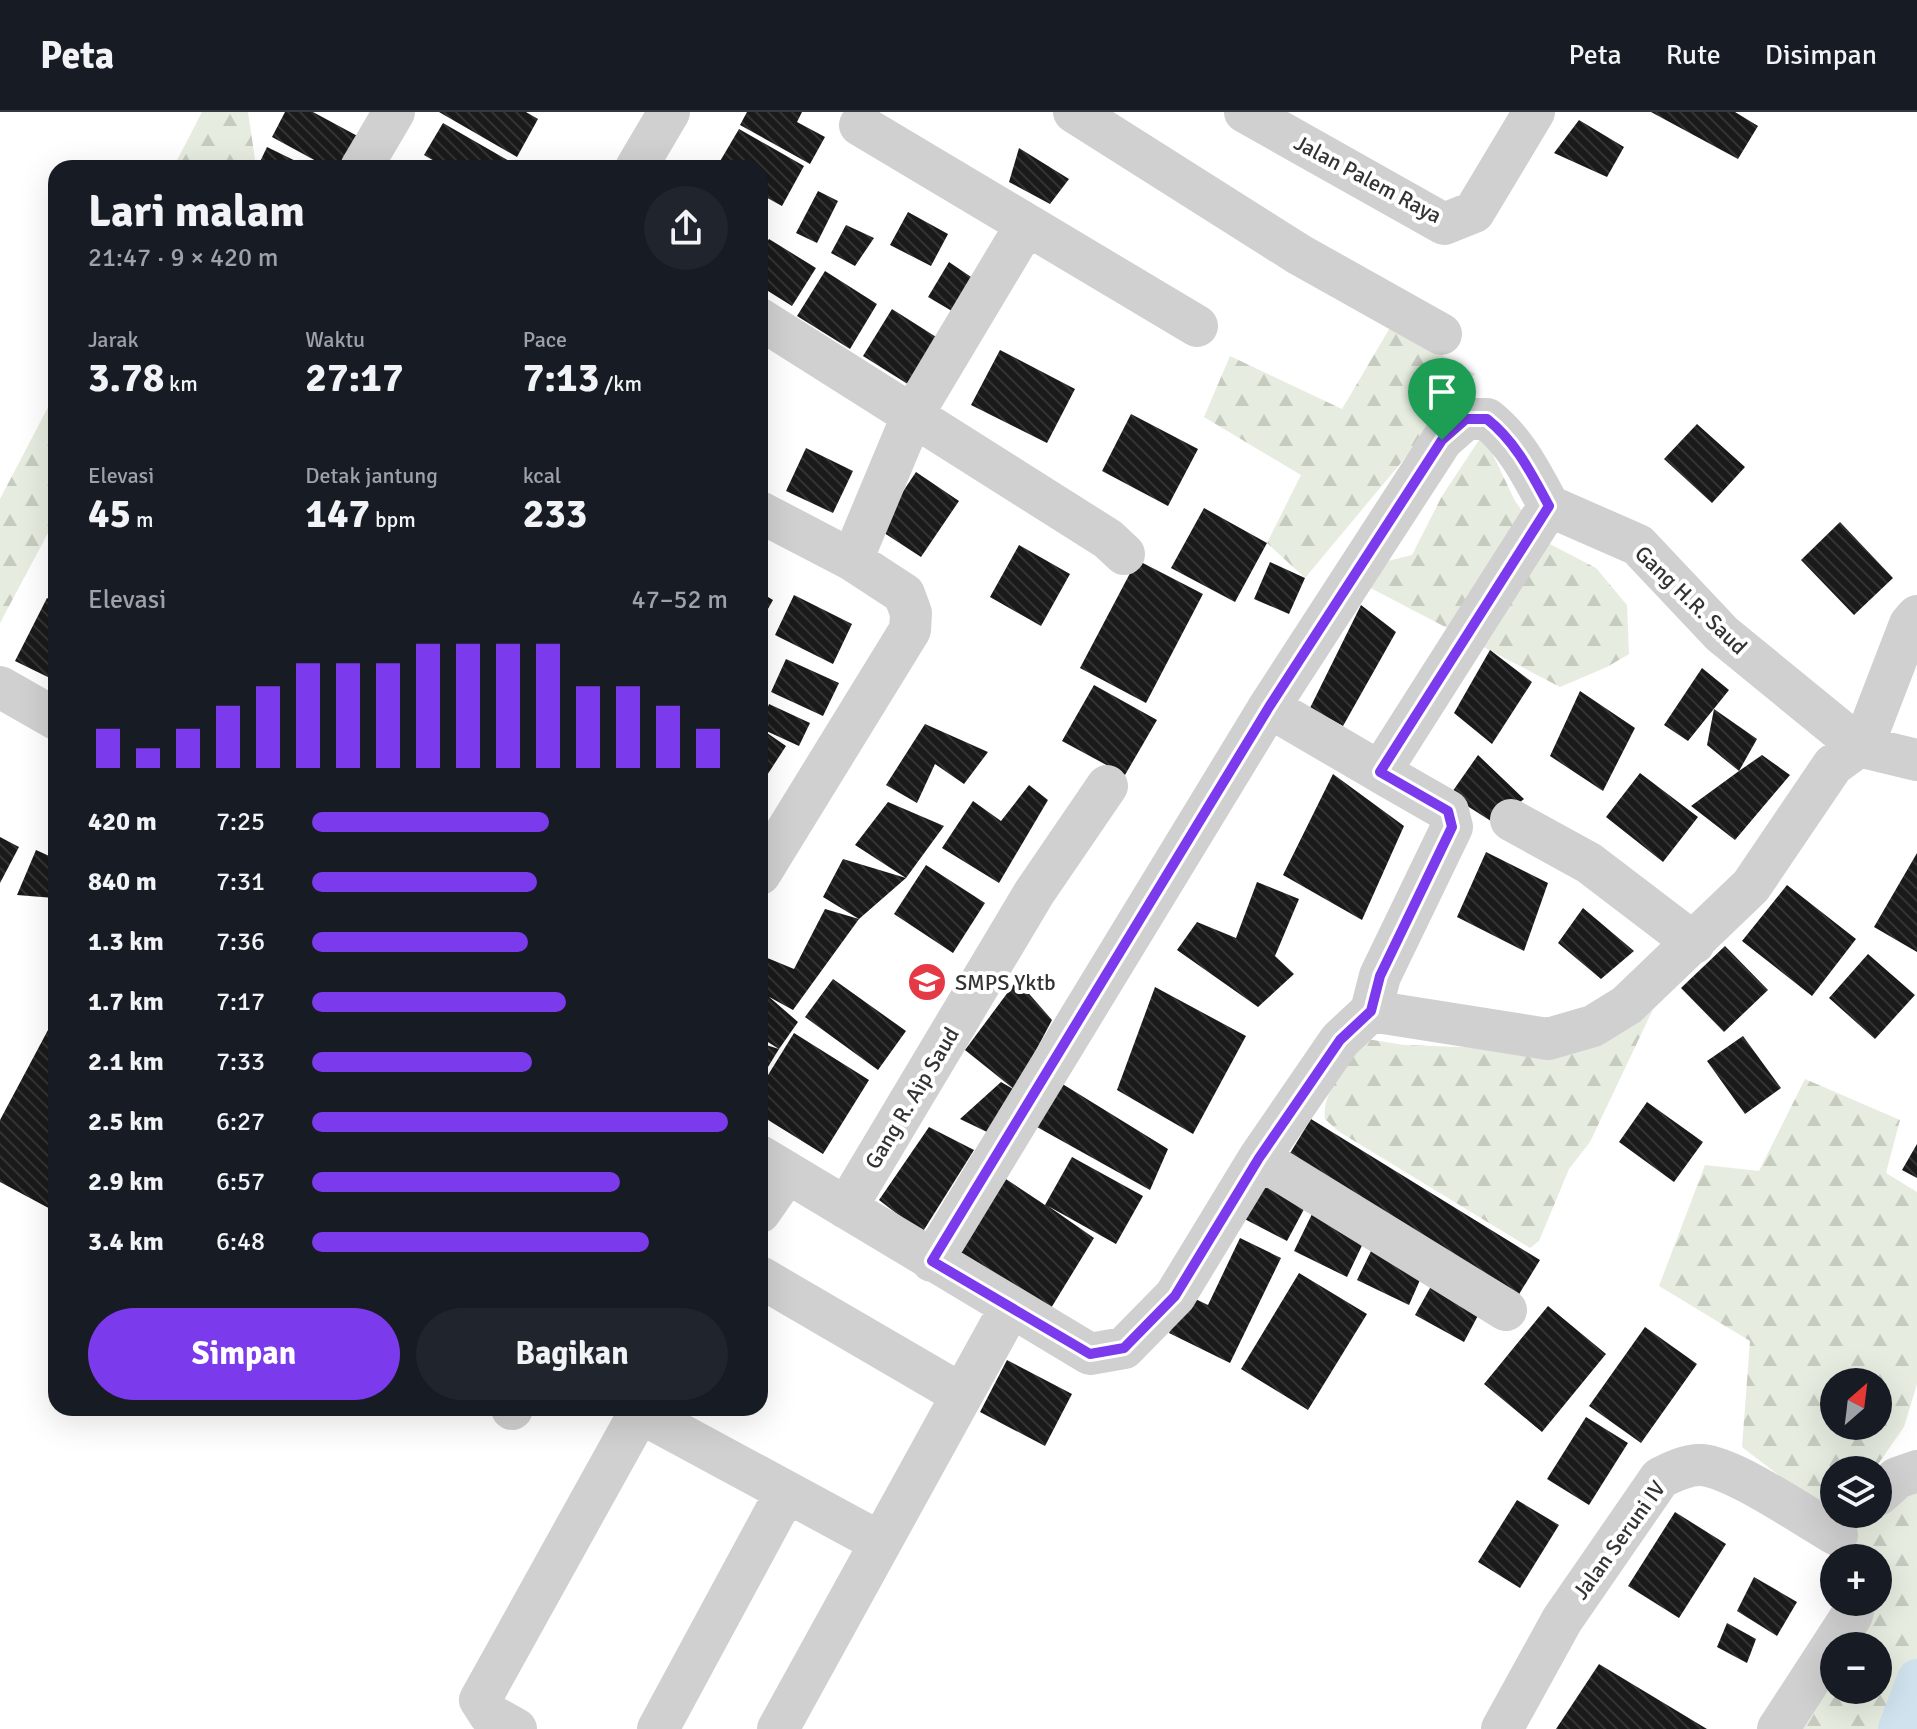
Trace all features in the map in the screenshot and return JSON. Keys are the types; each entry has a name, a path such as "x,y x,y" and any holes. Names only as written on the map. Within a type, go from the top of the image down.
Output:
{"street":[{"path":"366,160 394,112"},
{"path":"641,160 669,112"},
{"path":"1074,112 1300,255 1441,334"},
{"name":"Jalan Palem Raya","path":"1245,112 1444,224 1474,212 1534,112"},
{"path":"860,125 1197,326"},
{"path":"852,560 913,414 1026,225"},
{"path":"768,324 1108,539 1124,554"},
{"path":"932,1261 1269,707 1442,440 1466,419 1487,419 1505,433 1549,506 1380,772"},
{"name":"Gang H.R. Saud","path":"1549,506 1638,545 1722,634 1861,746"},
{"path":"768,516 852,560 904,594 911,613 910,630 768,861"},
{"path":"1371,1011 1548,1039 1593,1026 1627,1005 1751,886 1833,765 1861,746 1910,624 1917,616"},
{"path":"0,687 48,714"},
{"path":"768,1185 774,1165 1090,1354 1124,1348 1175,1296 1259,1158 1340,1040 1371,1011 1380,976 1452,827 1448,811 1269,707"},
{"path":"1861,746 1917,760"},
{"name":"Gang R. Aip Saud","path":"846,1208 1034,893 1107,786"},
{"path":"1511,820 1589,863 1694,943"},
{"path":"1259,1158 1506,1310"},
{"path":"768,1282 947,1386"},
{"path":"778,1729 1010,1308"},
{"path":"516,1729 489,1714 480,1700 637,1416"},
{"path":"651,1416 861,1532"},
{"name":"Jalan Seruni IV","path":"1502,1729 1562,1620 1660,1478 1675,1470 1700,1465 1730,1473 1846,1536"},
{"path":"1892,1482 1916,1470"},
{"path":"658,1729 786,1492"},
{"path":"1778,1729 1851,1616"}],"green space":[{"path":"202,112 248,112 254,160 177,160"},
{"path":"1391,326 1475,374 1305,578 1267,543 1301,475 1204,417 1230,356 1342,409"},
{"path":"48,407 48,533 0,623 0,499"},
{"path":"1483,434 1515,501 1544,541 1596,568 1627,605 1629,654 1560,687 1363,584 1376,564 1412,555 1442,496"},
{"path":"1655,1005 1590,1142 1569,1169 1539,1241 1530,1248 1338,1131 1325,1119 1332,1087 1367,1039 1404,1045 1575,1051"},
{"path":"1805,1079 1900,1120 1886,1173 1917,1192 1917,1384 1904,1427 1884,1456 1820,1456 1820,1507 1742,1447 1750,1341 1659,1286 1705,1165 1759,1171"},
{"path":"1917,1470 1917,1679 1898,1729 1778,1729 1820,1660 1820,1704 1892,1704 1892,1632 1837,1632 1847,1616 1892,1616 1892,1544 1841,1544 1837,1535 1843,1528 1892,1528 1892,1498"}],"building":[{"path":"285,112 313,112 363,139 351,160 314,160 272,137"},
{"path":"439,112 526,112 538,119 517,157"},
{"path":"747,112 802,112 797,122 825,137 810,164 740,125"},
{"path":"1651,112 1735,112 1758,126 1738,159"},
{"path":"1579,120 1624,147 1607,177 1554,153"},
{"path":"443,123 508,160 432,160 424,155"},
{"path":"739,129 804,166 782,206 768,198 768,160 721,160"},
{"path":"267,147 294,160 261,160"},
{"path":"1019,148 1069,179 1050,204 1009,182"},
{"path":"818,191 838,201 817,243 796,233"},
{"path":"908,212 948,234 931,266 890,245"},
{"path":"846,225 874,238 855,266 831,253"},
{"path":"768,240 816,268 792,306 768,291"},
{"path":"949,262 977,281 957,314 928,297"},
{"path":"825,271 877,304 850,349 797,316"},
{"path":"892,309 944,342 914,388 863,356"},
{"path":"1000,350 1075,389 1047,443 971,405"},
{"path":"1131,414 1198,449 1168,506 1102,471"},
{"path":"1697,424 1745,467 1712,503 1664,459"},
{"path":"806,448 853,471 833,513 786,491"},
{"path":"916,472 959,501 921,557 878,529"},
{"path":"1204,508 1267,543 1235,602 1171,568"},
{"path":"1840,522 1893,578 1854,615 1801,560"},
{"path":"1019,545 1070,574 1041,626 990,597"},
{"path":"1137,560 1203,594 1146,703 1080,668"},
{"path":"1270,562 1305,578 1289,614 1254,599"},
{"path":"794,595 852,624 833,664 775,635"},
{"path":"47,598 48,598 48,677 15,661"},
{"path":"1361,605 1396,632 1343,726 1310,708"},
{"path":"1490,650 1532,682 1492,744 1454,713"},
{"path":"786,659 839,683 823,716 771,692"},
{"path":"1702,668 1729,690 1688,741 1664,725"},
{"path":"1094,685 1157,720 1125,775 1062,741"},
{"path":"1580,691 1635,728 1603,791 1550,756"},
{"path":"769,704 810,723 799,746 768,732"},
{"path":"1714,709 1757,739 1739,771 1707,745"},
{"path":"925,724 988,752 964,784 935,764 917,803 886,785"},
{"path":"768,734 786,746 768,774"},
{"path":"1478,755 1524,799 1494,823 1450,795"},
{"path":"1762,755 1790,775 1735,840 1691,806"},
{"path":"1640,773 1698,817 1663,862 1606,817"},
{"path":"1333,774 1404,826 1362,920 1283,875"},
{"path":"1029,785 1048,800 999,883 942,848 973,801 1001,821"},
{"path":"888,802 944,826 906,878 855,845"},
{"path":"0,837 19,847 0,883"},
{"path":"36,850 48,855 48,898 17,895"},
{"path":"1486,852 1548,883 1524,951 1457,917"},
{"path":"1917,853 1917,952 1874,927"},
{"path":"843,859 906,878 859,919 823,897"},
{"path":"926,865 985,903 953,953 894,914"},
{"path":"1257,882 1299,899 1275,956 1294,974 1258,1007 1177,950 1197,922 1236,938"},
{"path":"1787,885 1856,939 1812,996 1742,941"},
{"path":"1583,908 1634,951 1601,979 1558,943"},
{"path":"825,909 859,919 793,1010 768,996 768,958 794,969"},
{"path":"1725,946 1768,990 1724,1032 1681,988"},
{"path":"1868,954 1915,995 1875,1039 1829,998"},
{"path":"833,979 906,1031 878,1070 805,1017"},
{"path":"1017,980 1052,1020 1015,1090 965,1050"},
{"path":"1155,987 1246,1036 1193,1134 1117,1090"},
{"path":"768,996 798,1022 779,1049 768,1042"},
{"path":"48,1030 48,1208 0,1182 0,1120"},
{"path":"794,1033 869,1080 823,1154 768,1120 768,1075"},
{"path":"1743,1036 1781,1088 1745,1114 1707,1061"},
{"path":"768,1046 779,1049 768,1067"},
{"path":"1056,1080 1168,1149 1150,1190 1037,1127"},
{"path":"1001,1082 1015,1090 987,1132 960,1119"},
{"path":"1647,1102 1703,1142 1674,1182 1619,1142"},
{"path":"1311,1119 1540,1260 1510,1309 1281,1168"},
{"path":"929,1127 974,1150 922,1233 879,1200"},
{"path":"1917,1144 1917,1178 1902,1170"},
{"path":"1072,1157 1143,1196 1116,1244 1048,1206 1094,1238 1048,1313 946,1257 1003,1177 1045,1205"},
{"path":"1256,1169 1310,1198 1287,1241 1233,1213"},
{"path":"1314,1210 1367,1235 1347,1277 1294,1251"},
{"path":"1240,1238 1281,1258 1230,1363 1169,1333 1187,1295 1208,1305"},
{"path":"1373,1247 1424,1271 1409,1305 1357,1280"},
{"path":"1299,1273 1367,1314 1308,1410 1241,1369"},
{"path":"1435,1279 1483,1306 1464,1342 1415,1315"},
{"path":"1548,1306 1606,1354 1542,1432 1484,1384"},
{"path":"1645,1327 1697,1364 1641,1443 1589,1406"},
{"path":"1007,1360 1072,1394 1045,1446 980,1412"},
{"path":"1586,1417 1628,1443 1589,1505 1547,1479"},
{"path":"1517,1500 1559,1525 1520,1588 1478,1562"},
{"path":"1675,1512 1726,1544 1679,1618 1628,1586"},
{"path":"1754,1577 1797,1602 1777,1636 1737,1611"},
{"path":"1727,1623 1756,1639 1747,1663 1717,1647"},
{"path":"1599,1664 1707,1729 1556,1729"}],"waterway":[{"path":"1898,1729 1917,1679"}],"place":[{"name":"SMPS Yktb","path":"927,982"}],"route":[{"path":"1466,419 1487,419 1505,433 1549,506 1380,772 1448,811 1452,827 1380,976 1371,1011 1340,1040 1259,1158 1175,1296 1124,1348 1090,1354 932,1261 1269,707 1442,440 1466,419"}]}
